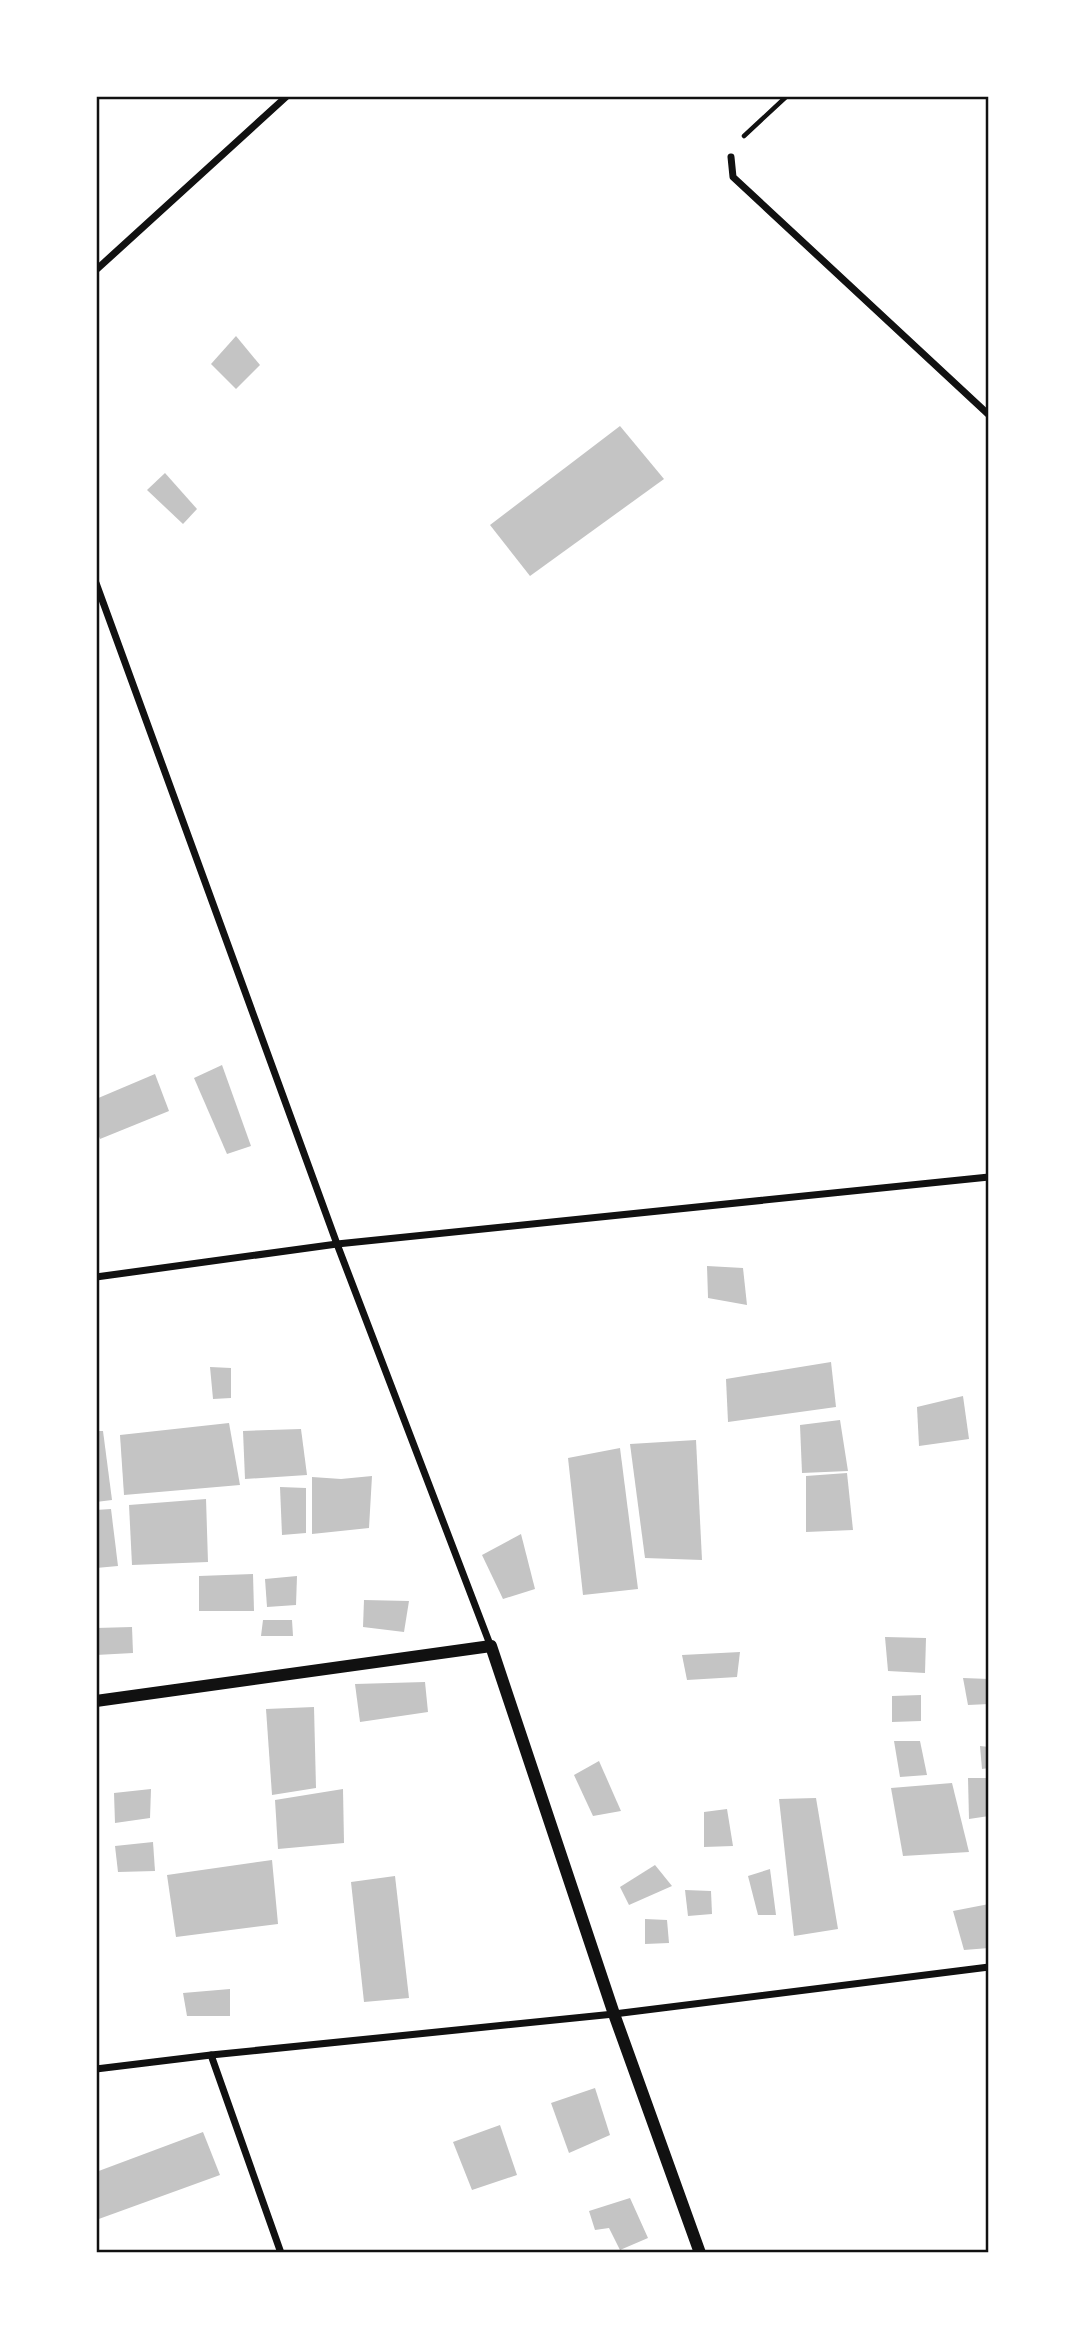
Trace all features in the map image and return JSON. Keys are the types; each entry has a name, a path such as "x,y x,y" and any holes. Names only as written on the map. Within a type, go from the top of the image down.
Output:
{"street":[{"path":"96,270 287,96"},
{"path":"731,157 733,177 989,415"},
{"path":"96,583 337,1244 491,1647 614,2014 700,2253"},
{"path":"96,1277 337,1244 989,1177"},
{"path":"96,1701 491,1647"},
{"path":"96,2069 614,2014 989,1967"},
{"path":"211,2055 281,2253"}],"path":[{"path":"731,157 741,139 787,96"}],"building":[{"path":"236,336 260,365 236,389 211,364"},
{"path":"620,426 664,479 530,576 490,525"},
{"path":"165,473 197,509 183,524 147,490"},
{"path":"222,1065 251,1146 227,1154 194,1078"},
{"path":"155,1074 169,1111 100,1139 96,1129 96,1099"},
{"path":"707,1266 743,1268 747,1305 708,1298"},
{"path":"831,1362 836,1407 728,1422 726,1379"},
{"path":"210,1367 231,1368 231,1398 213,1399"},
{"path":"963,1396 969,1439 919,1446 917,1407"},
{"path":"840,1420 848,1471 802,1473 800,1425"},
{"path":"229,1423 240,1485 124,1495 120,1435"},
{"path":"301,1429 307,1475 245,1479 243,1431"},
{"path":"96,1431 103,1431 112,1500 96,1502"},
{"path":"696,1440 702,1560 645,1558 630,1444"},
{"path":"620,1448 638,1589 583,1595 568,1458"},
{"path":"847,1473 853,1530 806,1532 806,1476"},
{"path":"372,1476 369,1528 312,1534 312,1477 341,1479"},
{"path":"280,1487 306,1488 306,1533 282,1535"},
{"path":"206,1499 208,1562 132,1565 129,1505"},
{"path":"111,1509 118,1566 96,1568 96,1510"},
{"path":"521,1534 535,1589 503,1599 482,1555"},
{"path":"253,1574 254,1611 199,1611 199,1576"},
{"path":"297,1576 296,1605 267,1607 265,1579"},
{"path":"364,1600 409,1601 404,1632 363,1627"},
{"path":"263,1620 292,1620 293,1636 261,1636"},
{"path":"132,1627 133,1653 96,1655 96,1628"},
{"path":"885,1637 926,1638 925,1673 888,1671"},
{"path":"740,1652 737,1677 687,1680 682,1655"},
{"path":"963,1678 989,1679 989,1704 968,1705"},
{"path":"425,1682 428,1712 360,1722 355,1684"},
{"path":"921,1695 921,1721 892,1722 892,1696"},
{"path":"314,1707 316,1788 272,1795 266,1709"},
{"path":"894,1741 920,1741 927,1775 900,1777"},
{"path":"980,1746 989,1747 989,1768 982,1769"},
{"path":"599,1761 621,1811 593,1816 574,1775"},
{"path":"968,1778 989,1778 989,1816 969,1819"},
{"path":"952,1783 969,1852 903,1856 891,1788"},
{"path":"151,1789 150,1818 115,1823 114,1793"},
{"path":"343,1789 344,1843 278,1849 275,1800"},
{"path":"816,1798 838,1929 794,1936 779,1799"},
{"path":"727,1809 733,1846 704,1847 704,1812"},
{"path":"153,1842 155,1871 118,1872 115,1846"},
{"path":"272,1860 278,1924 176,1937 167,1875"},
{"path":"655,1865 672,1886 629,1905 620,1887"},
{"path":"770,1869 776,1915 758,1915 748,1876"},
{"path":"395,1876 409,1998 364,2002 351,1882"},
{"path":"685,1890 711,1891 712,1914 688,1916"},
{"path":"989,1904 989,1948 964,1950 953,1911"},
{"path":"645,1919 667,1920 669,1943 645,1944"},
{"path":"230,1989 230,2016 187,2016 183,1993"},
{"path":"595,2088 610,2135 569,2153 551,2103"},
{"path":"500,2125 517,2175 472,2190 453,2142"},
{"path":"203,2132 220,2175 96,2220 96,2172"},
{"path":"630,2198 648,2238 620,2250 609,2228 595,2230 589,2211"}]}
